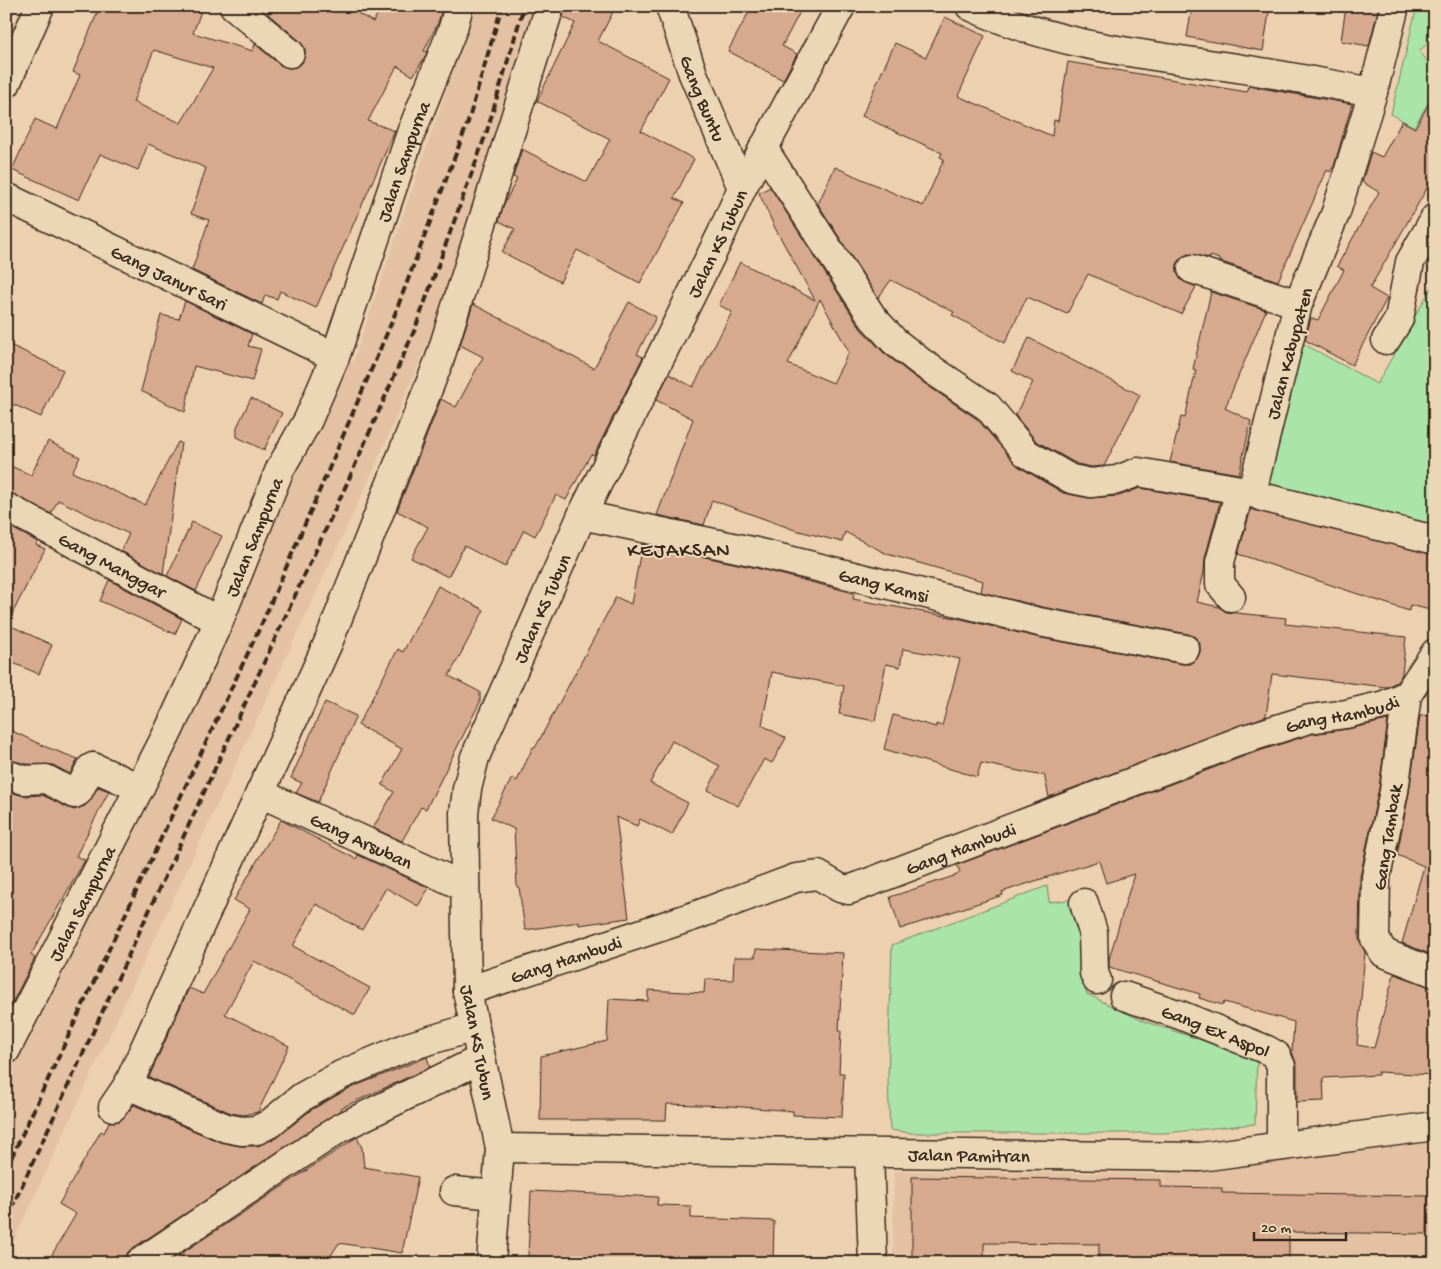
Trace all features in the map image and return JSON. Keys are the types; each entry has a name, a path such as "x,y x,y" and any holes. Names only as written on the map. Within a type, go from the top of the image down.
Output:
{"street":[{"path":"6,84 40,6"},
{"path":"234,6 290,53"},
{"name":"Jalan Sampurna","path":"6,1050 140,788 219,621 280,469 308,420 335,357 411,132 453,28 459,6"},
{"path":"474,1027 407,1047 341,1075 302,1098 269,1124 258,1130 242,1131 226,1128 120,1096 328,643 439,361 550,6"},
{"name":"Gang Buntu","path":"670,6 693,74 742,188"},
{"name":"Jalan KS Tubun","path":"491,1263 500,1148 467,991 464,813 467,789 475,758 582,515 721,235 742,188 841,6"},
{"path":"970,6 1001,21 1069,41 1145,57 1224,66 1373,92"},
{"name":"Jalan Kabupaten","path":"1231,597 1220,584 1220,562 1246,491 1298,304 1336,212 1373,92 1395,6"},
{"path":"764,148 874,318 894,341 988,408 1026,453 1071,479 1091,483 1117,480 1138,472 1246,491 1262,498 1435,540"},
{"name":"Gang Janur Sari","path":"6,197 335,357"},
{"path":"1386,340 1399,319 1410,262 1431,233"},
{"path":"1192,269 1298,304"},
{"name":"Gang Manggar","path":"6,507 219,621"},
{"name":"Gang Kamsi","path":"582,515 756,552 1040,622 1186,649"},
{"name":"Gang Hambudi","path":"467,991 697,914 796,878 818,875 840,888 849,890 1245,739 1309,719 1346,714 1384,705 1407,694 1435,653"},
{"name":"Gang Tambak","path":"1407,694 1394,791 1376,877 1375,939 1384,953 1435,973"},
{"path":"6,774 24,780 46,779 74,794 78,792 90,769 93,767 140,788"},
{"name":"Gang Arsuban","path":"260,793 465,887"},
{"path":"1084,903 1093,932 1094,973 1097,980"},
{"name":"Gang Ex Aspol","path":"1124,996 1180,1015 1267,1050 1276,1056 1281,1066 1281,1146"},
{"path":"139,1263 340,1128 480,1059"},
{"name":"Jalan Pamitran","path":"500,1148 1200,1157 1435,1126"},
{"path":"869,1154 873,1263"},
{"path":"454,1191 496,1195"}],"shaded area":[{"path":"475,6 542,6 474,219 426,346 377,462 6,1257 6,1072 81,931 250,580 302,459 331,380 338,366 353,362"},
{"path":"1433,1142 1432,1263 1164,1263 1165,1173"},
{"path":"894,1171 1164,1174 1163,1263 893,1263"}],"green space":[{"path":"1417,6 1435,6 1435,37 1419,51 1435,70 1435,91 1414,127 1391,114"},
{"path":"1435,281 1435,525 1265,483 1300,342 1377,384"},
{"path":"1047,886 1049,902 1078,899 1086,930 1082,981 1087,994 1143,1021 1257,1058 1255,1124 1164,1133 911,1133 890,1130 888,1080 892,945"}],"building":[{"path":"100,6 203,6 193,33 253,51 255,44 280,65 288,68 296,67 302,63 305,48 300,41 268,14 271,6 345,6 373,22 382,6 443,6 438,23 424,51 427,52 426,55 413,76 397,66 368,121 395,131 316,308 280,291 277,299 265,295 262,304 192,270 209,220 191,214 206,168 148,144 138,170 100,154 79,200 12,170 35,119 57,129 80,75 73,72","holes":["154,50 213,68 181,123 133,102"]},
{"path":"565,6 616,6 598,41 669,78 641,131 694,159 674,198 684,203 640,283 577,250 560,282 502,252 515,229 499,221 504,204 517,179 513,177 522,149 587,182 610,139 537,101 575,23 563,17"},
{"path":"752,6 803,6 782,46 797,54 783,80 728,51"},
{"path":"1192,6 1270,6 1263,51 1187,37"},
{"path":"1346,6 1379,6 1369,46 1341,41"},
{"path":"945,17 985,36 958,96 1052,136 1054,120 1058,121 1068,62 1247,92 1249,86 1352,104 1334,166 1330,172 1327,170 1278,281 1219,261 1219,259 1211,256 1210,258 1188,254 1182,257 1177,264 1177,273 1181,280 1196,287 1181,314 1088,274 1067,314 1027,297 1005,343 952,315 954,312 891,280 878,298 818,204 835,167 923,206 944,159 940,157 942,153 862,116 895,43 926,57"},
{"path":"1435,93 1435,174 1370,288 1387,298 1352,365 1305,340 1311,318 1318,320 1344,270 1337,266 1379,192 1362,182 1371,152 1382,157 1402,121 1415,128"},
{"path":"770,187 861,329 884,353 912,375 977,419 1018,466 1063,493 1088,498 1119,496 1140,488 1220,502 1205,558 1204,572 1197,602 1219,607 1226,612 1286,618 1285,624 1406,637 1402,674 1397,682 1386,687 1272,674 1266,716 1049,797 1044,774 1038,775 981,763 977,777 884,749 893,715 936,727 936,724 942,726 960,659 903,649 900,667 886,664 875,721 839,714 844,686 772,672 762,725 786,738 772,763 764,759 738,806 708,790 720,766 672,741 650,783 688,803 672,835 640,819 637,826 616,817 629,918 579,925 579,922 525,930 519,887 517,887 514,829 491,818 512,778 517,781 533,747 535,748 616,597 631,604 642,544 752,567 854,593 853,599 961,619 1036,637 1182,664 1191,664 1197,659 1200,652 1200,643 1195,637 1188,634 1042,607 981,592 983,581 887,554 845,532 842,542 795,530 712,500 704,525 657,515 693,419 656,400 669,374 693,387 732,312 719,305 740,262 815,300 774,226 759,193","holes":["820,299 849,352 833,383 788,364"]},
{"path":"1211,292 1266,310 1225,408 1251,421 1239,474 1170,462 1181,417 1185,418 1196,370 1193,369"},
{"path":"185,301 252,334 248,346 261,349 252,381 194,366 185,412 141,391 161,315 179,319"},
{"path":"629,302 656,317 637,354 643,357 594,455 591,454 566,500 556,495 535,536 524,530 505,567 464,546 448,577 411,558 428,527 397,511 441,399 456,407 483,357 460,345 473,304 594,368"},
{"path":"1029,338 1140,395 1104,466 1092,467 1077,464 1036,441 1015,415 1033,382 1012,371"},
{"path":"6,343 63,370 41,417 6,401"},
{"path":"251,398 282,413 264,450 237,437 237,427"},
{"path":"48,441 80,457 72,472 145,505 178,442 181,443 163,574 121,551 129,534 58,500 51,514 6,491 6,464 31,475"},
{"path":"1251,509 1435,555 1435,593 1430,610 1410,605 1409,611 1238,554"},
{"path":"192,522 222,536 196,591 167,576"},
{"path":"6,525 38,542 36,545 45,549 7,624 52,645 39,674 6,660"},
{"path":"109,580 182,619 175,634 100,601"},
{"path":"438,586 484,610 449,676 480,692 480,702 426,809 421,807 402,841 373,828 394,792 382,785 402,749 358,725 398,649 403,652"},
{"path":"325,702 356,716 318,802 296,793 302,783 291,778"},
{"path":"1435,715 1435,956 1402,943 1424,866 1397,855 1409,793 1420,716"},
{"path":"1388,720 1379,788 1360,877 1359,939 1365,952 1357,1045 1374,1048 1394,974 1435,988 1435,1075 1378,1072 1378,1075 1323,1078 1324,1101 1297,1102 1297,1066 1292,1052 1294,1022 1224,1002 1223,1005 1199,998 1200,994 1109,967 1109,959 1134,874 1106,883 1099,861 1002,892 1003,895 900,929 890,897 957,875 960,872 957,865 1250,754 1312,734 1348,729"},
{"path":"6,728 46,747 78,759 70,774 53,765 26,764 6,759"},
{"path":"98,787 109,791 76,856 85,860 31,955 35,958 6,1015 6,791 24,796 42,795 74,810 85,806"},
{"path":"281,820 356,859 358,855 429,888 418,906 386,888 362,930 316,904 293,946 370,988 355,1015 254,961 225,1014 289,1046 258,1112 243,1115 231,1113 149,1077 189,988 203,994 250,909 234,900"},
{"path":"756,949 843,953 839,1031 841,1031 839,1073 844,1073 842,1117 793,1115 793,1111 730,1106 667,1104 666,1120 540,1120 541,1056 607,1041 609,999 648,1001 648,990 704,993 705,979 733,980 734,957 755,957"},
{"path":"427,1057 430,1067 341,1108 342,1110 130,1250 125,1256 124,1263 47,1263 76,1214 59,1204 101,1131 104,1133 109,1122 120,1121 134,1105 220,1142 239,1146 258,1146 276,1138 311,1110 348,1089"},
{"path":"357,1137 362,1148 364,1167 418,1177 402,1253 339,1243 326,1263 167,1263"},
{"path":"912,1177 1161,1180 1161,1187 1222,1188 1222,1193 1428,1196 1427,1234 1289,1232 1289,1263 1099,1263 1099,1244 984,1243 984,1263 912,1263"},
{"path":"531,1191 658,1197 657,1205 691,1206 691,1218 774,1221 773,1263 652,1263 528,1256"}],"railway":[{"path":"6,1169 262,623 393,319 468,122 502,6"},
{"path":"6,1220 348,481 415,329 487,131 524,6"}],"district":[{"name":"KEJAKSAN","path":"679,549"}]}
